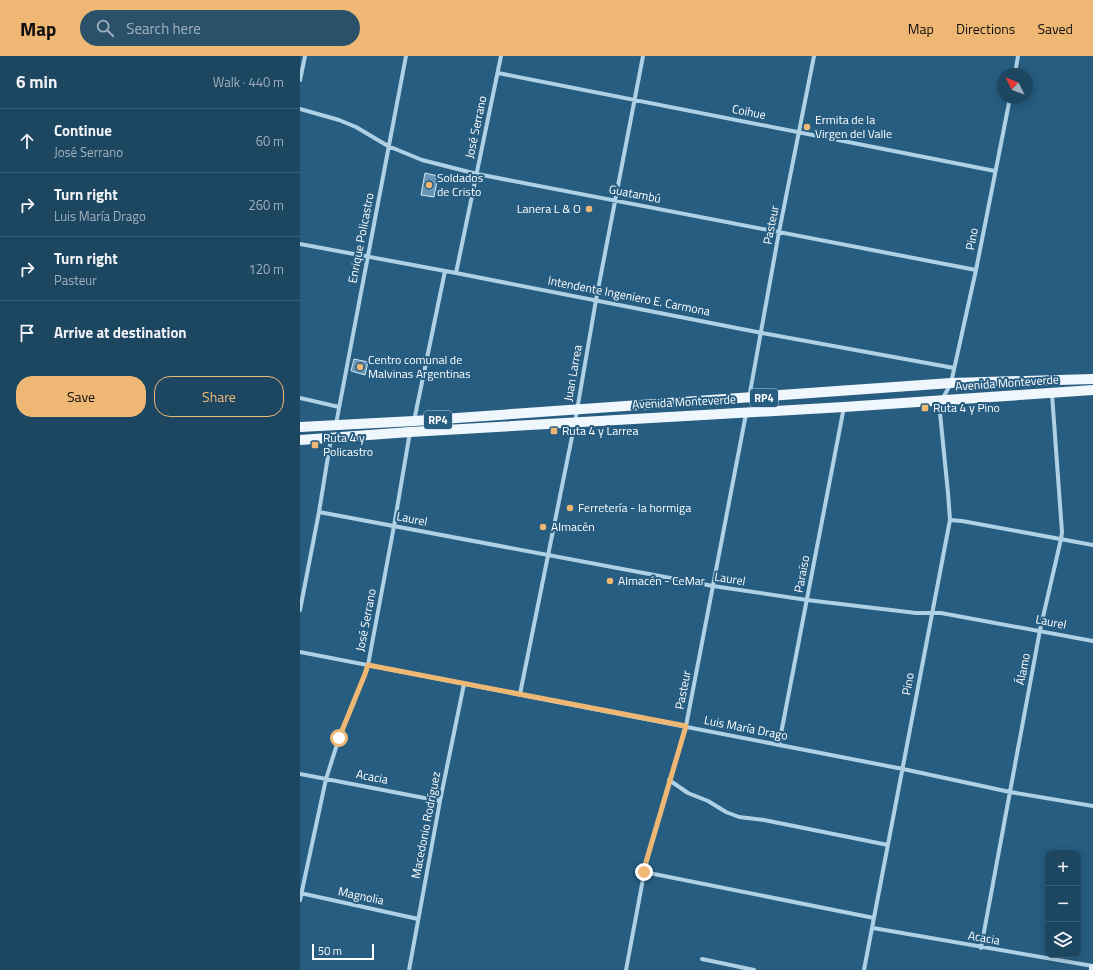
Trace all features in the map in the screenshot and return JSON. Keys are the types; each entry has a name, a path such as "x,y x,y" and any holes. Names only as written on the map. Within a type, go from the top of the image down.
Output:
{"main road":[{"name":"Avenida Monteverde","path":"300,427 749,399 951,384 1093,379"},
{"name":"Avenida Monteverde","path":"300,440 410,432 844,407 1093,390"}],"street":[{"path":"300,80 305,56"},
{"name":"Enrique Policastro","path":"336,424 406,56"},
{"name":"José Serrano","path":"456,273 501,56"},
{"name":"Juan Larrea","path":"520,694 575,422 596,300 643,56"},
{"name":"Pasteur","path":"749,399 779,232 814,56"},
{"path":"1016,68 1018,56"},
{"name":"Coihue","path":"498,73 996,171"},
{"name":"Pino","path":"864,970 950,520 940,413 942,400 951,384 976,270 1009,104"},
{"name":"Guatambú","path":"300,109 339,120 356,127 388,146 434,164 476,174 976,270"},
{"name":"Intendente Ingeniero E. Carmona","path":"300,244 762,333 954,368"},
{"path":"414,421 445,271"},
{"name":"Álamo","path":"981,948 1040,630 1062,532 1052,393"},
{"path":"300,398 339,407"},
{"name":"Paraíso","path":"779,744 844,407"},
{"name":"Pasteur","path":"626,970 646,862 686,726 747,412"},
{"name":"José Serrano","path":"300,900 326,779 339,738 368,665 410,432"},
{"path":"300,610 332,438"},
{"name":"Laurel","path":"319,512 713,586 807,600 916,613 941,613 1093,640"},
{"path":"950,520 1093,545"},
{"name":"Luis María Drago","path":"300,652 779,744 1010,792 1093,806"},
{"name":"Macedonio Rodríguez","path":"408,970 464,684"},
{"name":"Acacia","path":"300,774 440,801"},
{"path":"669,780 688,793 739,817 764,820 888,845"},
{"path":"644,872 874,918"},
{"name":"Magnolia","path":"301,893 418,919"},
{"name":"Acacia","path":"873,928 1093,968"},
{"path":"702,959 754,970"}],"building":[{"name":"Soldados de Cristo","path":"425,173 438,176 434,197 421,195"},
{"name":"Centro comunal de Malvinas Argentinas","path":"354,359 368,362 365,375 351,371"}],"place":[{"name":"Ermita de la Virgen del Valle","path":"807,127"},
{"name":"Soldados de Cristo","path":"429,185"},
{"name":"Lanera L & O","path":"589,209"},
{"name":"Centro comunal de Malvinas Argentinas","path":"360,367"},
{"name":"Ruta 4 y Pino","path":"925,408"},
{"name":"Ruta 4 y Larrea","path":"554,431"},
{"name":"Ruta 4 y Policastro","path":"315,445"},
{"name":"Ferretería - la hormiga","path":"570,508"},
{"name":"Almacén","path":"543,527"},
{"name":"Almacén - CeMar","path":"610,581"}],"route":[{"path":"339,738 368,665 686,726 669,780 644,872"}]}
